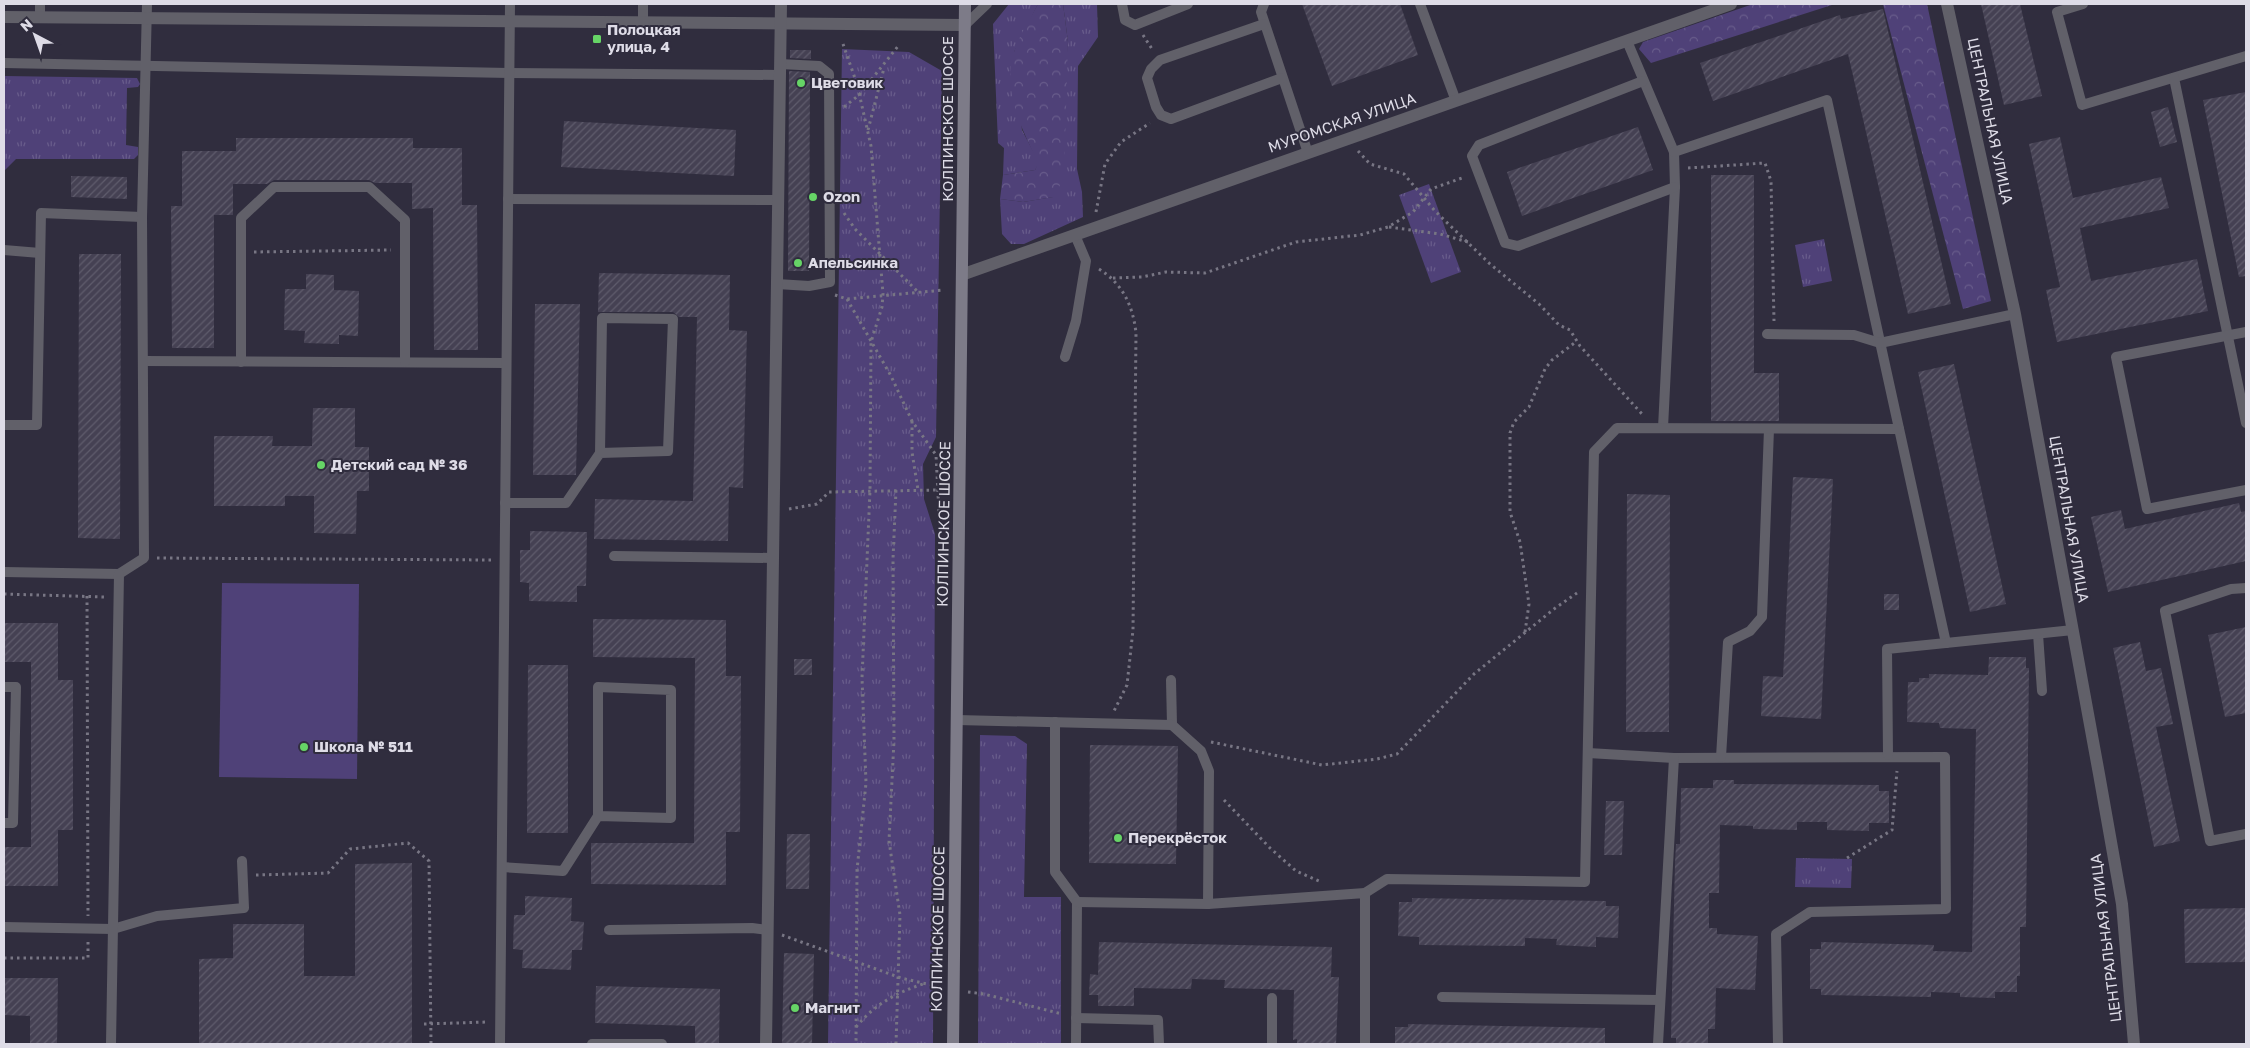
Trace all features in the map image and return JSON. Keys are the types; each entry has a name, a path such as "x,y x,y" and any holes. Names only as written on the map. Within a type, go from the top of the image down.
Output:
{"main road":[{"name":"КОЛПИНСКОЕ ШОССЕ","path":"953,1044 964,274 965,4"}],"street":[{"path":"766,1044 781,4"},
{"name":"МУРОМСКАЯ УЛИЦА","path":"964,274 1731,4"},
{"name":"ЦЕНТРАЛЬНАЯ УЛИЦА","path":"1946,4 2015,314 2073,630 2122,904 2134,1044"},
{"path":"4,16 965,25"}],"lane":[{"path":"40,4 40,17"},
{"path":"4,572 119,574 144,558 142,217 147,4"},
{"path":"500,1044 510,4"},
{"path":"643,4 643,22"},
{"path":"965,25 987,4"},
{"path":"1122,4 1126,20 1135,25 1188,4"},
{"path":"1264,4 1261,12 1264,24 1308,153"},
{"path":"1420,4 1456,100"},
{"path":"2083,4 2057,12 2082,105 2246,56"},
{"path":"1264,24 1160,60 1151,69 1147,78 1156,107 1161,115 1171,119 1282,78"},
{"path":"1627,40 1674,152 1675,187 1658,428"},
{"path":"4,63 509,73 780,69 819,66 829,74 830,282 809,286 777,284"},
{"path":"2174,78 2246,422"},
{"path":"1643,80 1479,145 1472,156 1505,243 1518,246 1675,187"},
{"path":"1674,152 1827,100 1946,643"},
{"path":"241,362 242,218 274,187 370,187 404,220 405,362"},
{"path":"508,199 778,200"},
{"path":"4,425 36,425 40,213 142,217"},
{"path":"1065,357 1076,321 1086,261 1074,235"},
{"path":"4,250 40,253"},
{"path":"1770,334 1854,335 1880,343 2015,314"},
{"path":"505,503 566,503 600,452 602,318 673,319 668,451 600,452"},
{"path":"2246,332 2116,357 2147,509 2246,490"},
{"path":"143,362 506,363"},
{"path":"1077,902 1208,904 1343,895 1365,893 1387,879 1585,882 1594,452 1617,428 1899,429"},
{"path":"1721,757 1728,642 1750,631 1762,617 1769,429"},
{"path":"614,556 773,558"},
{"path":"111,1044 119,574"},
{"path":"2246,588 2231,589 2165,611 2210,842 2246,834"},
{"path":"1888,755 1887,649 2073,630"},
{"path":"2038,634 2042,691"},
{"path":"1172,680 1172,724"},
{"path":"4,687 16,687 13,823 4,823"},
{"path":"502,867 563,871 598,816 598,687 670,690 671,818 598,816"},
{"path":"958,720 1172,724 1189,738 1201,752 1209,771 1208,904"},
{"path":"1055,722 1055,872 1077,902 1076,1044"},
{"path":"1588,753 1674,758 1888,755 1945,757 1946,909 1810,912 1776,934 1778,1044"},
{"path":"1658,1044 1674,758"},
{"path":"4,927 113,929 157,916 244,908 242,861"},
{"path":"1364,1044 1365,893"},
{"path":"609,930 752,928 768,930"},
{"path":"1442,997 1660,1000"},
{"path":"1272,998 1272,1044"},
{"path":"1076,1018 1158,1020 1159,1044"},
{"path":"592,1044 662,1044"}],"path":[{"path":"1135,25 1160,60"},
{"path":"843,44 859,95 868,133 883,294 882,307 871,342 870,490 862,678 866,783 857,870 856,1044"},
{"path":"829,118 859,95 899,46"},
{"path":"868,133 885,65"},
{"path":"1096,227 1096,205 1105,164 1121,142 1161,115"},
{"path":"1349,138 1362,159 1370,164 1404,174 1435,211 1490,264 1539,304 1559,325 1570,330 1577,341 1658,428"},
{"path":"1675,169 1765,163 1771,181 1770,334"},
{"path":"1113,278 1142,277 1166,272 1205,273 1296,242 1360,234 1388,227 1413,212 1431,189 1478,173"},
{"path":"829,192 855,229 918,292"},
{"path":"1388,227 1440,234 1470,243"},
{"path":"241,252 405,249"},
{"path":"1086,261 1113,278 1126,296 1134,314 1136,414 1133,630 1127,685 1115,706 1110,723"},
{"path":"809,286 847,298 944,290"},
{"path":"847,298 864,325 912,420 936,455 940,534"},
{"path":"1524,633 1529,604 1520,542 1510,512 1510,432 1514,422 1529,407 1545,369 1552,360 1577,341"},
{"path":"912,420 912,452 918,490"},
{"path":"896,490 893,559 893,749 890,841 900,915 896,1044"},
{"path":"774,524 790,508 817,504 829,492 938,490"},
{"path":"144,558 505,560"},
{"path":"1189,738 1240,746 1322,765 1378,759 1397,754 1474,674 1524,633 1591,584"},
{"path":"4,594 119,597"},
{"path":"4,958 88,958 87,596"},
{"path":"1847,858 1892,830 1899,756"},
{"path":"1209,782 1252,830 1296,871 1318,880 1343,895"},
{"path":"243,875 328,873 350,849 408,844 430,860 432,1044"},
{"path":"768,930 898,977 954,990 984,994 1076,1018"},
{"path":"856,1028 867,1014 897,992 925,984"},
{"path":"424,1024 501,1022"}],"green space":[{"path":"1009,4 1038,4 1014,52 1022,130 1039,163 1035,170 1003,175 1004,148 998,143 993,24"},
{"path":"1038,4 1063,4 1068,42 1064,177 1054,197 1023,202 1000,199 1003,175 1035,170 1038,163 1020,123 1010,81 1016,46"},
{"path":"1063,4 1097,4 1098,37 1078,66 1077,169 1082,192 1083,217 1024,244 1011,244 1002,234 1000,199 1023,202 1053,197 1068,42"},
{"path":"1753,4 1835,4 1651,63 1639,49 1643,42"},
{"path":"1883,4 1927,4 1991,301 1963,309"},
{"path":"842,49 909,52 942,71 936,437 923,464 924,499 935,534 933,1044 828,1044"},
{"path":"4,76 137,78 140,84 138,87 127,88 126,145 138,147 138,155 134,159 16,159 4,171"},
{"path":"1429,184 1461,272 1431,283 1399,195"},
{"path":"1824,239 1832,281 1803,287 1795,245"},
{"path":"222,583 359,584 357,779 219,777"},
{"path":"980,735 1015,736 1027,744 1024,897 1061,897 1061,1044 978,1044"},
{"path":"1796,858 1852,859 1851,888 1795,887"}],"building":[{"path":"1302,4 1400,4 1418,55 1332,86"},
{"path":"1981,4 2020,4 2042,96 2004,105"},
{"path":"1883,9 1951,304 1908,314 1848,54 1713,101 1700,63 1840,15 1841,19"},
{"path":"790,50 811,50 811,59 790,58"},
{"path":"789,71 810,72 809,271 788,271"},
{"path":"2246,92 2246,276 2239,277 2203,100"},
{"path":"2168,107 2177,142 2160,147 2151,112"},
{"path":"564,121 736,130 734,176 561,167"},
{"path":"1638,127 1653,170 1522,216 1507,172"},
{"path":"2060,137 2073,198 2161,177 2169,208 2080,228 2091,281 2197,259 2208,311 2057,342 2046,290 2060,287 2029,144"},
{"path":"236,138 413,138 413,148 462,148 462,205 477,205 478,350 434,350 433,208 412,209 412,183 375,183 369,180 274,180 267,184 233,184 233,215 214,215 214,348 172,348 171,206 182,206 182,151 236,151"},
{"path":"1711,175 1754,175 1754,373 1779,373 1779,421 1711,421"},
{"path":"71,176 127,177 127,199 71,197"},
{"path":"79,254 121,254 120,539 78,538"},
{"path":"599,273 730,275 729,330 747,331 743,488 729,487 728,541 594,539 595,499 693,501 697,317 679,317 673,312 598,312"},
{"path":"306,274 334,275 334,290 359,291 358,336 339,335 339,344 304,343 305,331 284,330 285,289 306,289"},
{"path":"535,304 580,304 576,475 533,475"},
{"path":"1954,364 2006,604 1970,612 1918,372"},
{"path":"313,408 355,408 355,447 369,447 369,491 357,491 356,534 314,533 314,496 285,496 285,506 214,506 214,436 273,436 272,446 312,446"},
{"path":"1793,477 1833,479 1821,719 1761,716 1763,676 1783,677"},
{"path":"1627,494 1670,495 1669,732 1626,732"},
{"path":"2239,503 2241,512 2246,511 2246,561 2108,592 2091,517 2121,510 2125,529"},
{"path":"530,531 587,532 586,586 577,586 577,602 529,601 529,583 520,582 520,550 530,550"},
{"path":"1884,594 1899,594 1899,610 1884,610"},
{"path":"593,619 726,620 726,676 741,676 740,832 726,832 726,885 591,884 591,843 694,843 695,658 593,657"},
{"path":"4,623 58,623 58,680 73,680 73,830 58,830 58,886 4,886 4,847 31,847 31,662 4,662"},
{"path":"2246,627 2246,713 2225,717 2208,635"},
{"path":"2140,642 2146,671 2161,668 2173,724 2156,727 2180,841 2154,847 2113,648"},
{"path":"1989,657 2026,657 2026,668 2029,668 2026,927 2020,927 2020,976 2017,976 2017,992 1995,992 1995,998 1960,997 1960,993 1931,992 1931,997 1821,995 1821,989 1810,989 1810,949 1821,949 1821,942 1934,945 1933,951 1972,952 1976,729 1940,728 1939,723 1907,722 1908,682 1919,682 1919,678 1929,678 1929,674 1988,675"},
{"path":"794,659 812,659 812,675 794,675"},
{"path":"528,665 568,665 568,833 527,833"},
{"path":"1090,745 1178,746 1176,864 1089,863"},
{"path":"1713,780 1734,780 1734,784 1879,785 1879,791 1889,791 1889,823 1869,823 1869,831 1827,830 1827,822 1797,822 1797,830 1753,829 1753,826 1720,825 1719,893 1709,893 1709,928 1717,928 1717,934 1758,936 1755,990 1716,988 1715,1029 1708,1029 1708,1044 1676,1044 1676,1038 1671,1038 1675,863 1676,844 1680,844 1681,788 1713,788"},
{"path":"1606,801 1624,801 1622,855 1604,855"},
{"path":"787,834 810,834 809,889 786,889"},
{"path":"412,863 412,1044 199,1044 199,959 233,958 233,924 304,924 304,976 355,976 355,864"},
{"path":"525,896 572,898 571,921 584,922 582,950 572,950 571,970 522,968 523,950 513,949 514,915 525,915"},
{"path":"1412,898 1606,901 1606,906 1619,906 1618,938 1596,937 1596,947 1556,945 1557,939 1525,938 1525,946 1419,945 1419,937 1398,936 1399,902 1412,902"},
{"path":"2246,908 2246,962 2185,963 2184,909"},
{"path":"1099,942 1332,947 1331,977 1339,977 1336,1044 1297,1044 1297,1039 1293,1040 1294,990 1224,988 1225,980 1192,979 1191,989 1134,988 1134,1006 1098,1006 1098,995 1089,995 1090,974 1098,975"},
{"path":"784,953 814,954 812,1044 782,1044"},
{"path":"4,978 58,978 57,1044 30,1044 30,1016 4,1015"},
{"path":"596,986 720,989 719,1044 695,1044 695,1026 595,1023"},
{"path":"1408,1024 1605,1028 1605,1044 1395,1044 1395,1027 1408,1027"}],"place":[{"name":"Полоцкая улица, 4","path":"597,39"},
{"name":"Цветовик","path":"801,83"},
{"name":"Ozon","path":"813,197"},
{"name":"Апельсинка","path":"798,263"},
{"name":"Детский сад № 36","path":"321,465"},
{"name":"Школа № 511","path":"304,747"},
{"name":"Перекрёсток","path":"1118,838"},
{"name":"Магнит","path":"795,1008"}]}
